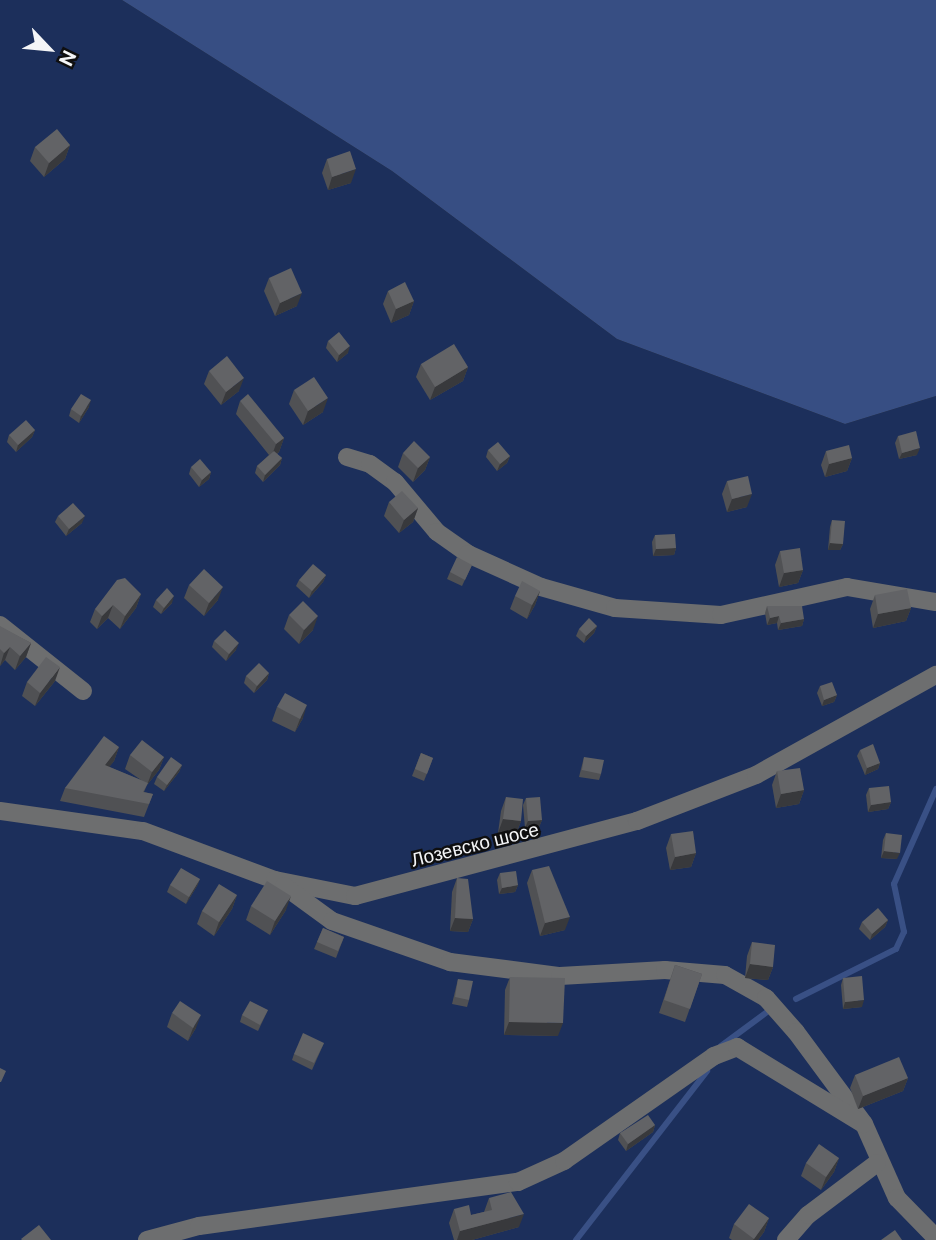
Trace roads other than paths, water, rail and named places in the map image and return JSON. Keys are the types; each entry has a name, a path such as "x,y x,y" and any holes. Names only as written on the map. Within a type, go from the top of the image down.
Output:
{"street":[{"path":"347,457 370,464 395,482 437,532 468,554 541,587 615,608 721,615 847,587 936,603"},
{"path":"0,625 83,691"},
{"name":"Лозевско шосе","path":"0,811 143,831 275,880 355,896 613,828 756,775 936,675"},
{"path":"275,880 332,921 450,962 560,976 665,970 725,975 766,998 863,1124 877,1163 897,1198 936,1238"},
{"path":"146,1240 199,1226 518,1182 564,1161 714,1056 737,1047 863,1124"},
{"path":"786,1240 808,1215 877,1163"}],"waterway":[{"path":"796,999 896,949 904,932 894,884 936,789"},
{"path":"721,1046 767,1012"},
{"path":"576,1240 707,1071"}]}
